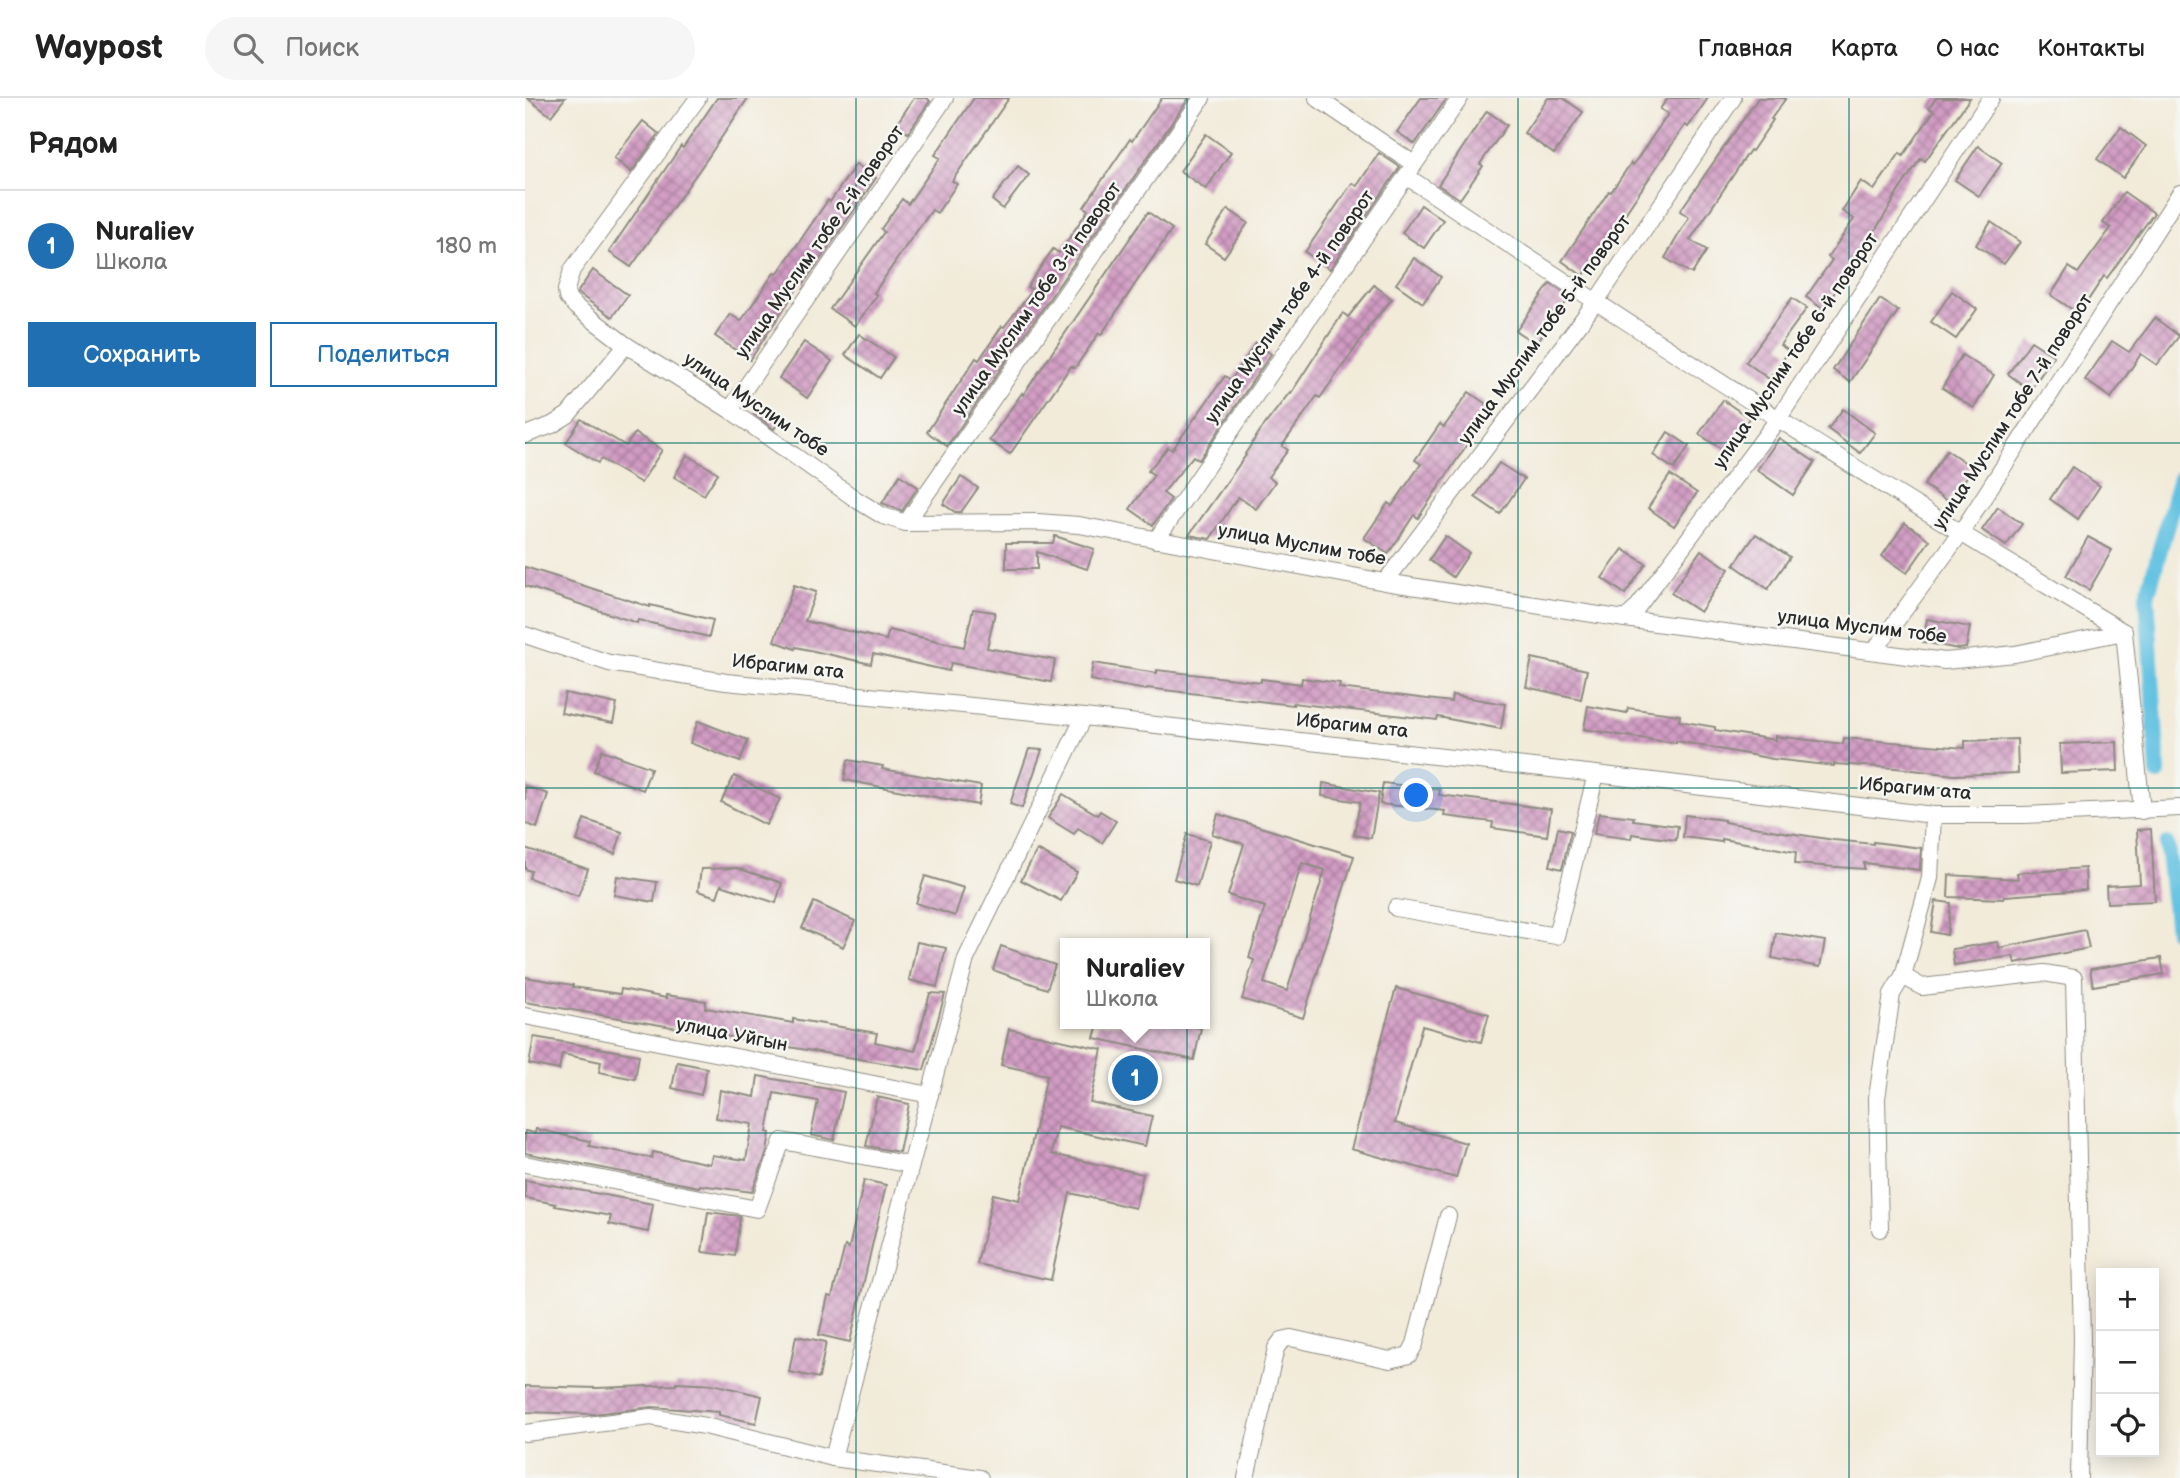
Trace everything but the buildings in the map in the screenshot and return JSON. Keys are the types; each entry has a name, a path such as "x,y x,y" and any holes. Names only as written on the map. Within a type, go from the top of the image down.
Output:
{"street":[{"name":"улица Муслим тобе","path":"698,98 572,270 566,290 571,303 626,345 730,410 883,516 906,523 1037,522 1079,525 1385,582 1625,619 1945,661 2015,654 2123,632"},
{"name":"улица Муслим тобе 2-й поворот","path":"730,410 945,98"},
{"name":"улица Муслим тобе 3-й поворот","path":"906,523 1202,98"},
{"path":"1317,98 1410,170 1595,303 1960,534 2123,632 2142,811"},
{"name":"улица Муслим тобе 4-й поворот","path":"1156,540 1460,98"},
{"name":"улица Муслим тобе 5-й поворот","path":"1385,582 1595,303 1733,98"},
{"name":"улица Муслим тобе 6-й поворот","path":"1625,619 1636,609 1778,419 1991,98"},
{"name":"улица Муслим тобе 7-й поворот","path":"1874,651 1960,534 2180,193"},
{"path":"525,435 552,425 568,415 626,345"},
{"name":"Ибрагим ата","path":"525,635 609,663 726,682 1084,717 1933,815 2024,815 2180,808"},
{"path":"833,1458 966,959 1084,717"},
{"path":"1396,908 1556,936 1596,774"},
{"path":"1880,1229 1877,1098 1892,994 1903,976 1930,878 1933,815"},
{"path":"1903,976 1922,986 2044,973 2074,978 2082,1339 2079,1478"},
{"name":"улица Уйгын","path":"525,1016 930,1095"},
{"path":"525,1164 757,1209 782,1141 911,1165"},
{"path":"1246,1478 1276,1348 1282,1340 1291,1338 1390,1360 1409,1355 1415,1344 1448,1216"},
{"path":"525,1433 651,1417 705,1426 833,1458 979,1478"}],"waterway":[{"path":"2158,773 2147,596 2180,478"},
{"path":"2167,845 2177,931 2180,934"}],"place":[{"name":"Nuraliev","path":"1135,1078"}]}
